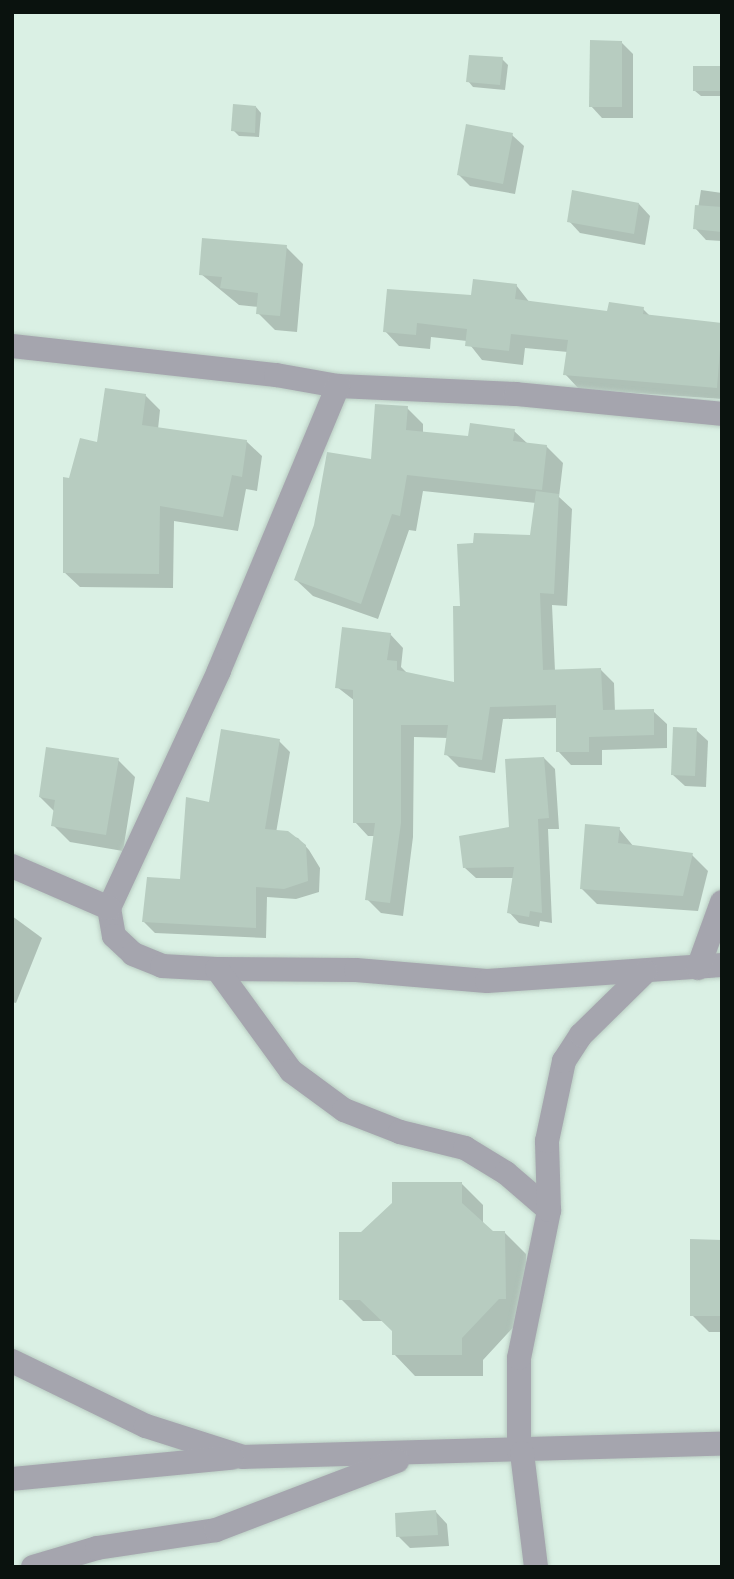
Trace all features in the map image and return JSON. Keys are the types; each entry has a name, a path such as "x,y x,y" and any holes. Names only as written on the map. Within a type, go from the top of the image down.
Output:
{"street":[{"path":"12,346 276,375 338,386 516,394 722,414"},
{"path":"338,386 219,671 109,908 114,936 133,954 162,966 356,970 487,981 710,966 722,902"},
{"path":"12,866 109,908"},
{"path":"218,969 291,1071 344,1110 400,1132 465,1148 506,1173 549,1210"},
{"path":"536,1567 521,1452 519,1358 549,1210 547,1141 564,1061 581,1035 645,972"},
{"path":"12,1361 146,1426 243,1457"},
{"path":"12,1479 243,1457 412,1455 722,1444"},
{"path":"33,1567 97,1548 216,1531 412,1455"}],"building":[{"path":"590,40 622,41 622,107 589,107"},
{"path":"469,55 503,57 500,85 466,82"},
{"path":"693,66 721,66 721,91 693,91"},
{"path":"233,104 256,106 255,133 231,131"},
{"path":"466,124 513,133 503,184 457,175"},
{"path":"572,190 639,203 634,234 567,222"},
{"path":"695,205 722,207 722,232 693,229"},
{"path":"202,238 287,245 280,316 256,314 258,293 220,288 222,277 199,275"},
{"path":"473,279 517,284 515,299 607,311 609,302 644,307 643,314 722,323 717,388 563,375 568,340 511,334 509,351 465,346 467,329 417,323 416,335 383,332 387,289 471,295"},
{"path":"105,388 146,394 142,425 247,440 242,477 232,475 223,517 160,506 159,574 63,573 63,477 69,478 80,438 97,442"},
{"path":"375,404 408,406 406,430 468,436 470,423 515,429 513,441 547,445 542,490 407,475 400,516 392,514 361,604 294,580 314,525 327,452 371,459"},
{"path":"536,491 559,494 554,594 540,593 543,670 601,668 603,710 654,709 654,735 589,737 589,752 556,752 556,705 490,707 482,760 444,755 448,725 401,725 401,823 390,903 365,900 375,823 353,823 353,690 335,688 342,627 391,633 387,660 397,661 397,670 454,682 453,606 460,606 457,544 473,543 474,533 530,535"},
{"path":"673,727 697,728 695,776 671,775"},
{"path":"221,729 280,739 265,829 288,831 306,845 308,881 284,889 256,887 256,928 142,922 147,877 180,879 186,797 209,802"},
{"path":"46,747 119,758 106,835 51,826 55,800 39,797"},
{"path":"544,757 549,818 538,819 542,913 530,911 529,917 507,913 514,867 463,868 459,836 509,827 505,759"},
{"path":"585,824 620,827 618,843 693,853 683,896 580,889"},
{"path":"392,1182 462,1182 462,1203 493,1231 505,1231 506,1299 499,1299 462,1338 462,1355 392,1355 392,1331 360,1300 339,1300 339,1232 361,1232 392,1203"},
{"path":"690,1239 722,1240 722,1316 690,1316"},
{"path":"436,1510 438,1535 396,1537 395,1513"}]}
